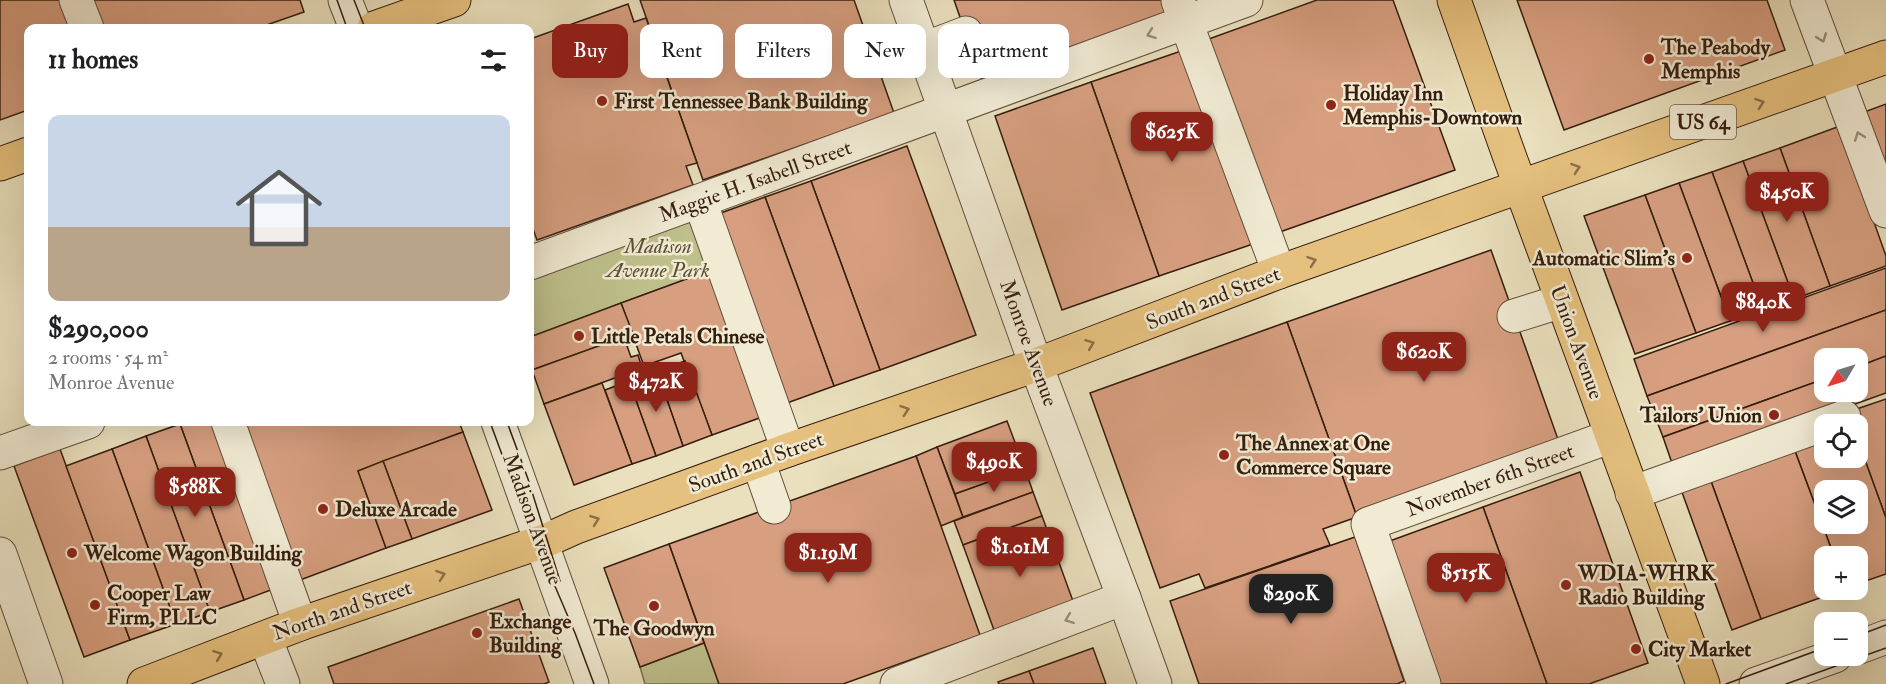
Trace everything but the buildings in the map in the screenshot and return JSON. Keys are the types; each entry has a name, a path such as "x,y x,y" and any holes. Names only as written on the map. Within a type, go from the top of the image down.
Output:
{"main road":[{"path":"385,24 454,0"},
{"name":"Union Avenue","path":"1454,0 1520,187 1703,684"},
{"name":"South 2nd Street","path":"541,541 773,456 1036,365 1279,272 1886,57"},
{"path":"0,164 24,155"},
{"name":"North 2nd Street","path":"144,684 300,624 541,541"}],"street":[{"path":"76,0 85,24"},
{"path":"345,0 354,24"},
{"name":"Monroe Avenue","path":"906,0 915,24"},
{"name":"Maggie H. Isabell Street","path":"534,262 946,110 1182,11 1246,0"},
{"path":"1807,0 1886,211"},
{"path":"1182,11 1279,272"},
{"name":"Monroe Avenue","path":"926,55 1036,365 1155,684"},
{"path":"700,201 773,456 774,507"},
{"path":"1514,316 1562,301"},
{"path":"0,453 77,426"},
{"path":"229,426 300,624"},
{"name":"Madison Avenue","path":"499,426 592,684"},
{"path":"1632,493 1814,428"},
{"name":"November 6th Street","path":"1424,684 1368,524 1612,436"},
{"path":"0,554 46,684"},
{"path":"897,684 1124,598"},
{"path":"1868,644 1886,637"},
{"path":"265,638 283,684"},
{"path":"1756,684 1814,663"}],"green space":[{"name":"Madison Avenue Park","path":"690,214 711,270 534,336 534,272"},
{"path":"704,643 719,684 645,684 640,667"}],"tram line":[{"path":"337,0 346,24"},
{"path":"354,0 363,24"},
{"path":"491,426 522,509 575,633 594,684"},
{"path":"508,426 528,479 560,581"},
{"path":"1868,632 1886,625"},
{"path":"1786,684 1886,648"},
{"path":"1726,684 1814,652"}],"place":[{"name":"The Peabody Memphis","path":"1649,59"},
{"name":"First Tennessee Bank Building","path":"602,101"},
{"name":"Holiday Inn Memphis-Downtown","path":"1331,105"},
{"name":"Automatic Slim's","path":"1687,258"},
{"name":"Little Petals Chinese","path":"579,336"},
{"name":"Tailors' Union","path":"1774,415"},
{"name":"The Annex at One Commerce Square","path":"1224,455"},
{"name":"Deluxe Arcade","path":"323,509"},
{"name":"Welcome Wagon Building","path":"72,553"},
{"name":"WDIA-WHRK Radio Building","path":"1566,585"},
{"name":"Cooper Law Firm, PLLC","path":"95,605"},
{"name":"The Goodwyn","path":"654,606"},
{"name":"Exchange Building","path":"477,633"},
{"name":"City Market","path":"1636,649"}]}
